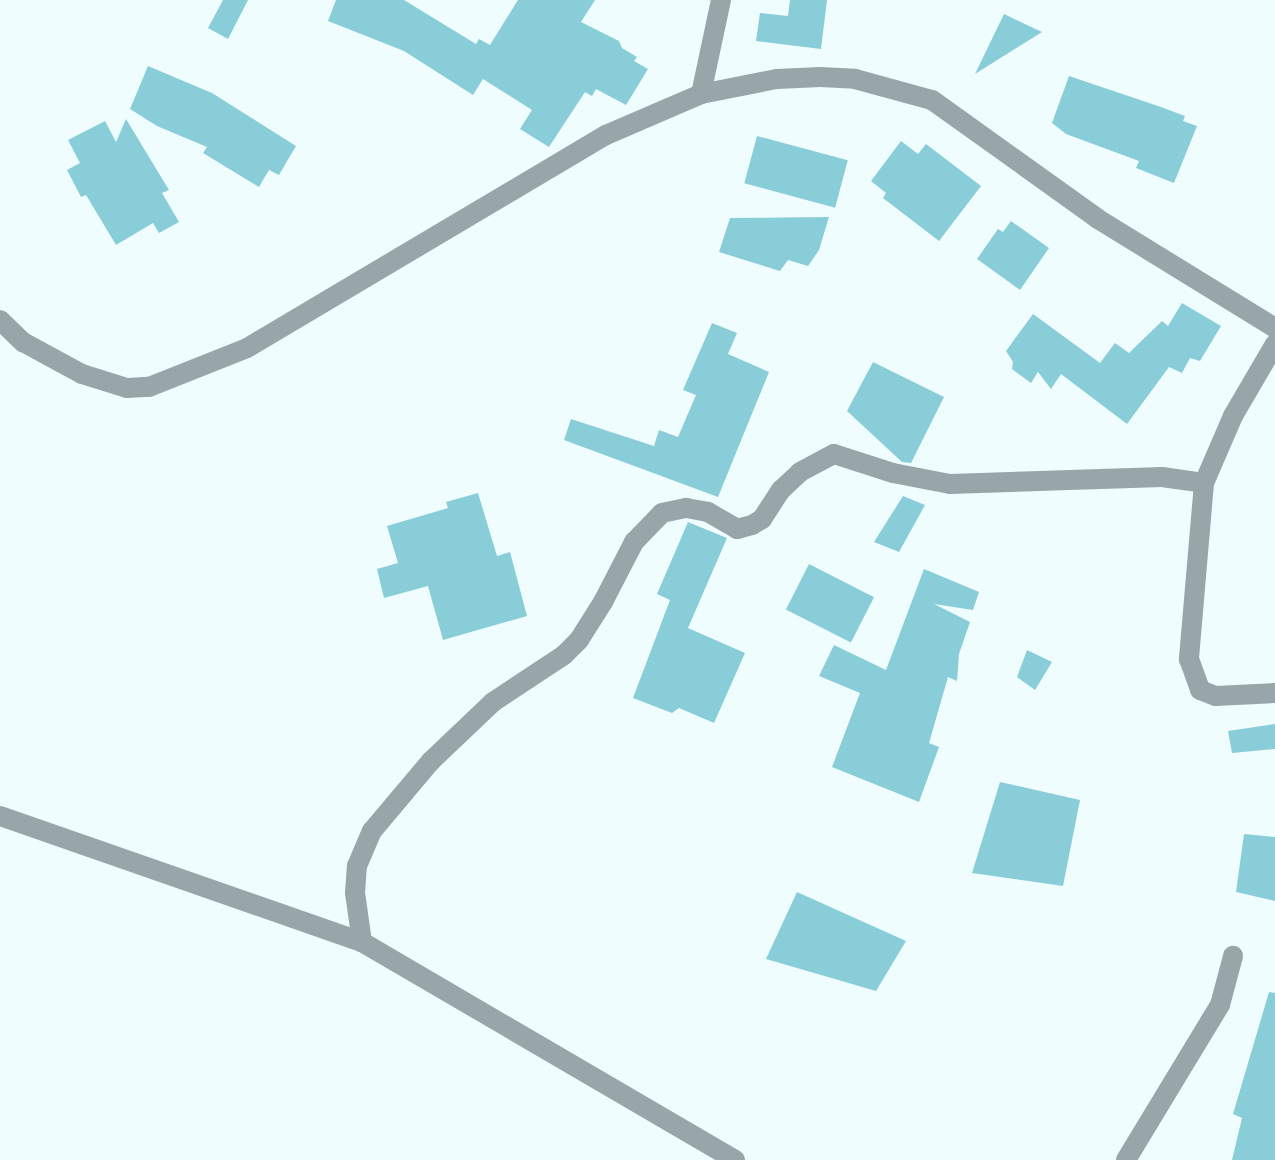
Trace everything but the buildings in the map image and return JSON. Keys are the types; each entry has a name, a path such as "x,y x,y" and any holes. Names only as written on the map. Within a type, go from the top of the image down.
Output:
{"street":[{"path":"701,94 721,0"},
{"path":"0,320 23,342 82,374 127,388 149,387 247,348 606,135 701,94 777,79 820,77 855,79 932,100 1098,219 1275,328"},
{"path":"1275,344 1233,416 1204,483 1189,659 1200,690 1216,696 1275,693"},
{"path":"362,942 355,893 357,866 372,831 431,761 493,702 564,655 579,640 634,542 662,513 686,508 708,512 737,529 752,525 762,519 781,490 800,472 834,454 893,473 950,484 1162,477 1204,483"},
{"path":"0,816 362,942 735,1160"},
{"path":"1126,1160 1220,1005 1233,956"}]}
